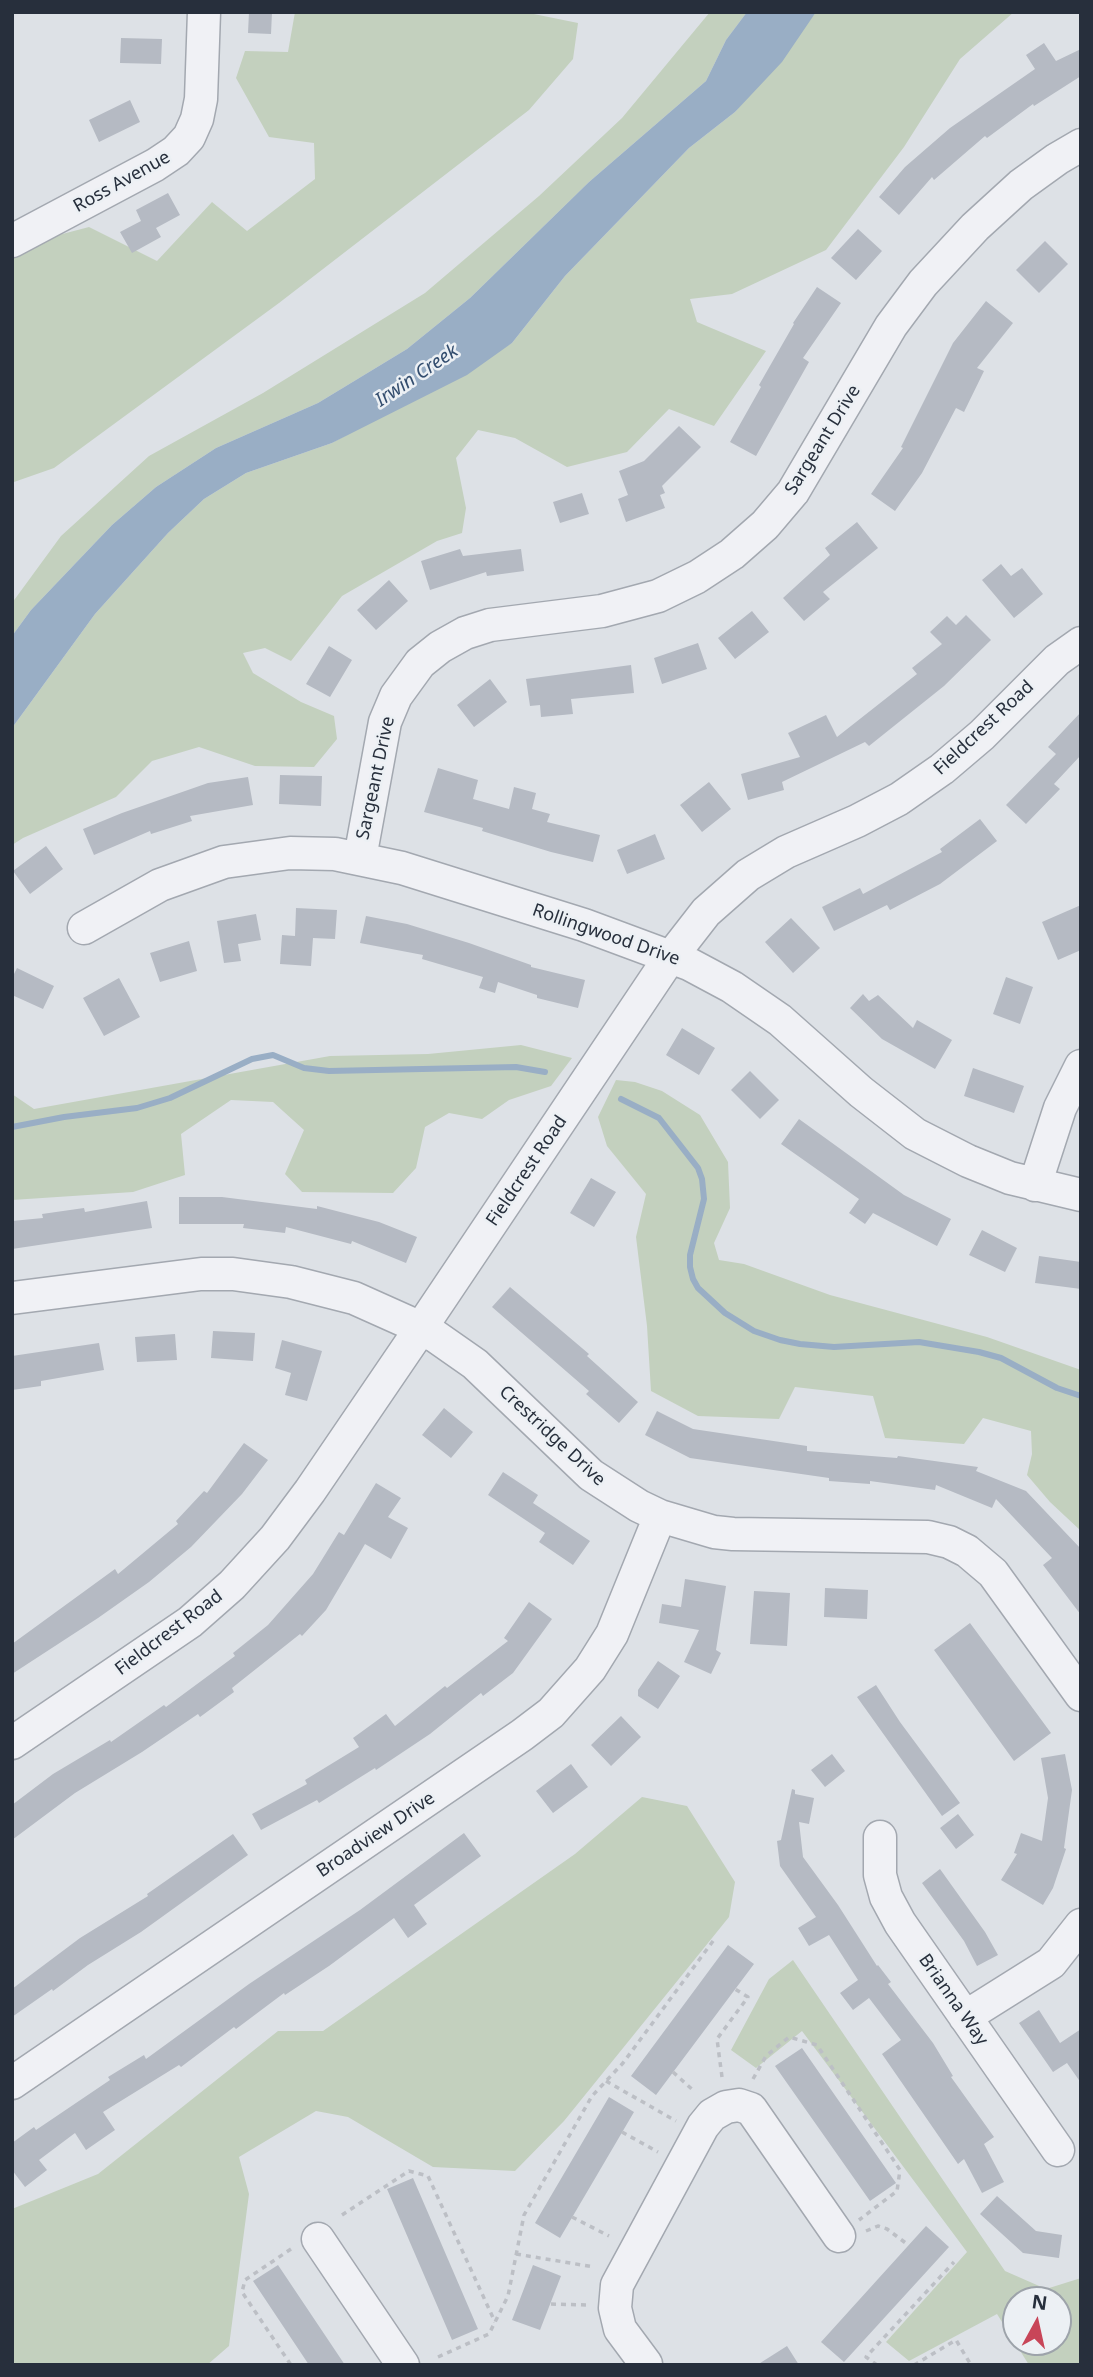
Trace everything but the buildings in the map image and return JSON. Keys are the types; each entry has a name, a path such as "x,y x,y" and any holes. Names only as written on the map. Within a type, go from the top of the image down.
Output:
{"street":[{"name":"Ross Avenue","path":"12,242 155,165 176,151 189,137 197,119 201,99 204,12"},
{"name":"Sargeant Drive","path":"360,858 385,722 396,696 420,663 448,642 490,625 602,611 658,596 697,577 732,554 765,525 793,492 891,326 923,283 975,227 1021,185 1081,145"},
{"name":"Fieldcrest Road","path":"12,1743 167,1638 232,1585 275,1538 421,1328 672,956 706,912 748,875 796,847 858,821 899,799 942,769 982,735 1057,660 1081,643"},
{"name":"Rollingwood Drive","path":"84,928 160,885 223,862 290,853 360,858 402,868 584,925 672,956 732,987 756,1003 805,1041 861,1093 915,1134 968,1161 1035,1185 1081,1195"},
{"path":"1035,1185 1060,1108 1081,1066"},
{"name":"Crestridge Drive","path":"12,1298 201,1274 291,1282 354,1298 421,1328 475,1364 591,1475 639,1507 660,1516 714,1532 928,1537 949,1542 967,1551 993,1573 1081,1695"},
{"name":"Broadview Drive","path":"12,2083 551,1713 590,1669 612,1634 660,1516"},
{"name":"Brianna Way","path":"880,1837 880,1875 886,1897 900,1923 1058,2150"},
{"path":"965,2017 1051,1963 1081,1925"},
{"path":"646,2364 620,2329 614,2295 703,2126 712,2115 726,2107 739,2105 751,2109 855,2229"},
{"path":"304,2244 403,2365"}],"path":[{"path":"438,2357 489,2334 508,2296 524,2215 592,2096 623,2063 716,1937"},
{"path":"722,2077 717,2039 748,1997 735,1989"},
{"path":"753,2079 766,2056 789,2037 817,2045 900,2170 897,2191 855,2229"},
{"path":"673,2072 695,2092"},
{"path":"606,2081 676,2121"},
{"path":"622,2132 658,2152"},
{"path":"342,2216 409,2171 428,2175 495,2323"},
{"path":"572,2217 609,2236"},
{"path":"855,2229 877,2226 895,2233 907,2244"},
{"path":"291,2365 242,2292 245,2280 304,2244"},
{"path":"516,2253 594,2267"},
{"path":"877,2365 866,2357 954,2262"},
{"path":"551,2304 587,2305"},
{"path":"914,2365 956,2340 971,2365"}],"green space":[{"path":"295,12 524,12 578,23 573,59 529,110 279,303 54,468 14,482 12,255 32,242 89,227 157,261 212,202 247,231 315,179 314,143 269,137 236,78 245,51 288,52"},
{"path":"710,12 747,12 726,40 706,81 589,182 470,298 407,349 318,403 216,448 156,487 112,525 31,610 12,636 12,603 61,536 149,456 263,393 425,293 539,196 622,118"},
{"path":"816,12 1014,12 960,59 904,147 826,250 732,294 690,299 697,322 766,351 714,426 669,409 627,452 567,467 515,438 478,430 456,458 466,508 462,533 437,541 342,596 291,661 265,648 243,653 253,673 301,702 334,716 337,739 314,767 255,766 199,747 152,761 116,797 12,845 12,728 95,614 168,533 204,499 246,473 332,443 512,343 565,276 689,148 735,112"},
{"path":"521,1045 572,1058 551,1086 509,1100 482,1119 449,1113 425,1127 416,1168 393,1193 302,1192 285,1174 304,1130 273,1102 231,1100 181,1134 185,1175 133,1192 12,1200 12,1094 34,1109 330,1056 428,1054"},
{"path":"616,1080 635,1082 662,1091 700,1115 728,1162 730,1208 714,1243 719,1260 744,1264 830,1295 987,1337 1081,1370 1081,1531 1050,1502 1027,1475 1032,1454 1031,1431 983,1418 964,1444 885,1438 873,1396 795,1387 779,1419 698,1416 651,1391 647,1326 636,1237 646,1194 607,1146 598,1117"},
{"path":"642,1797 687,1806 735,1882 729,1917 564,2121 515,2171 433,2167 348,2117 316,2111 239,2157 249,2194 229,2346 207,2365 12,2365 12,2209 98,2174 278,2031 323,2031 575,1854"},
{"path":"793,1960 1005,2271 1039,2286 1002,2286 1002,2322 997,2314 909,2361 886,2342 967,2252 802,2031 756,2068 731,2050 769,1979"},
{"path":"1081,2278 1081,2365 1029,2365 1023,2356 1072,2356 1072,2286 1056,2286"}],"water":[{"name":"Irwin Creek","path":"747,12 816,12 782,62 735,112 689,148 565,276 512,343 467,375 332,443 246,473 204,499 168,533 95,614 12,728 12,636 31,610 112,525 156,487 216,448 318,403 407,349 470,298 589,182 706,81 726,40"}],"waterway":[{"path":"12,1127 137,1108 170,1098 252,1059 273,1055 304,1068 329,1071 516,1067 545,1072"},
{"path":"621,1099 659,1118 698,1168 704,1199 690,1255 690,1267 698,1288 725,1313 754,1331 800,1344 834,1347 919,1342 979,1352 1001,1358 1057,1388 1081,1396"}]}
